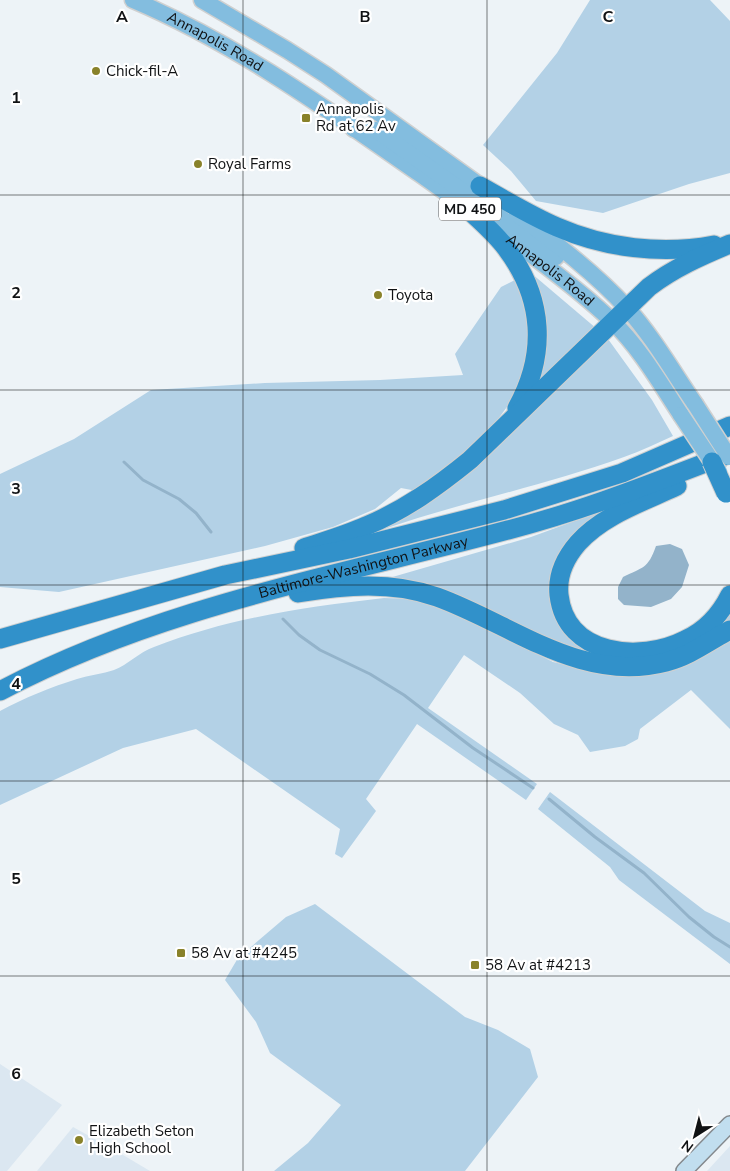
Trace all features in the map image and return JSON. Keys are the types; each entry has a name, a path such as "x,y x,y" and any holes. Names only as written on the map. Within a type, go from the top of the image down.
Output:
{"highway":[{"path":"480,186 556,227 609,244 673,249 730,243"},
{"path":"466,207 516,261 531,294 536,314 538,347 531,378 515,412 500,430"},
{"path":"225,575 366,526 424,496 470,460 626,308 666,275 730,243"},
{"name":"Baltimore-Washington Parkway","path":"0,639 225,575 349,548 504,510 622,473 730,426"},
{"path":"725,627 669,647 650,651 631,652 602,648 580,636 570,626 560,604 559,582 565,562 579,542 590,532 622,512 690,480 726,457 729,495"},
{"name":"Baltimore-Washington Parkway","path":"0,691 58,662 114,639 206,608 282,586 559,516 726,457"},
{"path":"206,608 306,591 350,586 385,586 407,589 436,597 470,610 551,650 574,658 615,667 633,667 667,662 696,651 725,627 730,608"},
{"path":"725,627 730,595"}],"main road":[{"name":"Annapolis Road","path":"133,0 197,29 248,58 466,207 573,286 613,322 632,344 681,415 726,457"},
{"name":"Annapolis Road","path":"202,0 326,75 561,247 606,288 646,332 695,404 726,457"},
{"path":"354,129 376,130 576,272 606,288"}],"street":[{"path":"684,1171 730,1124"}],"shaded area":[{"path":"590,0 710,0 730,21 730,173 689,184 603,213 536,201 511,171 483,145 557,53"},
{"path":"531,273 597,329 530,396"},
{"path":"517,279 532,334 529,359 515,396 493,426 461,457 417,491 401,488 375,509 333,527 265,546 59,592 0,587 0,474 74,439 151,390 265,383 380,380 463,375 455,354 501,287"},
{"path":"608,339 652,400 673,436 630,455 595,467 384,529 383,525 425,504 459,481"},
{"path":"610,508 611,512 587,528 568,547 558,564 552,583 554,605 564,626 582,645 611,655 667,653 690,644 730,615 730,622 692,650 668,658 645,662 613,662 572,654 459,600 389,578 531,537"},
{"path":"670,544 682,549 689,565 682,587 671,599 651,607 624,605 618,599 618,587 623,577 644,566 653,554 656,546"},
{"path":"384,598 415,599 459,614 553,662 593,671 730,640 730,729 691,690 640,729 638,739 625,746 590,752 578,735 554,724 520,693 464,655 428,708 537,784 526,800 417,724 366,799 376,811 342,858 335,854 340,829 196,729 123,748 0,805 0,711 28,697 57,686 114,670 149,649 210,628 325,605"},
{"path":"550,792 705,911 730,923 730,964 619,880 610,867 538,809"},
{"path":"315,904 465,1017 498,1030 530,1049 538,1077 465,1171 274,1171 308,1143 341,1105 270,1053 256,1022 225,980 238,958 286,917"},
{"path":"0,1064 62,1105 7,1171 0,1171"},
{"name":"Elizabeth Seton High School","path":"73,1127 118,1152 150,1171 37,1171"},
{"path":"730,1146 730,1171 707,1171"}],"waterway":[{"path":"124,462 143,480 179,499 196,513 211,532"},
{"path":"283,619 299,635 320,650 370,674 404,695 473,748 533,788"},
{"path":"549,799 595,837 644,873 689,917 730,947"}],"place":[{"name":"Chick-fil-A","path":"96,71"},
{"name":"Annapolis Rd at 62 Av","path":"306,118"},
{"name":"Royal Farms","path":"198,164"},
{"name":"Toyota","path":"378,295"},
{"name":"58 Av at #4245","path":"181,953"},
{"name":"58 Av at #4213","path":"475,965"},
{"name":"Elizabeth Seton High School","path":"79,1140"}]}
